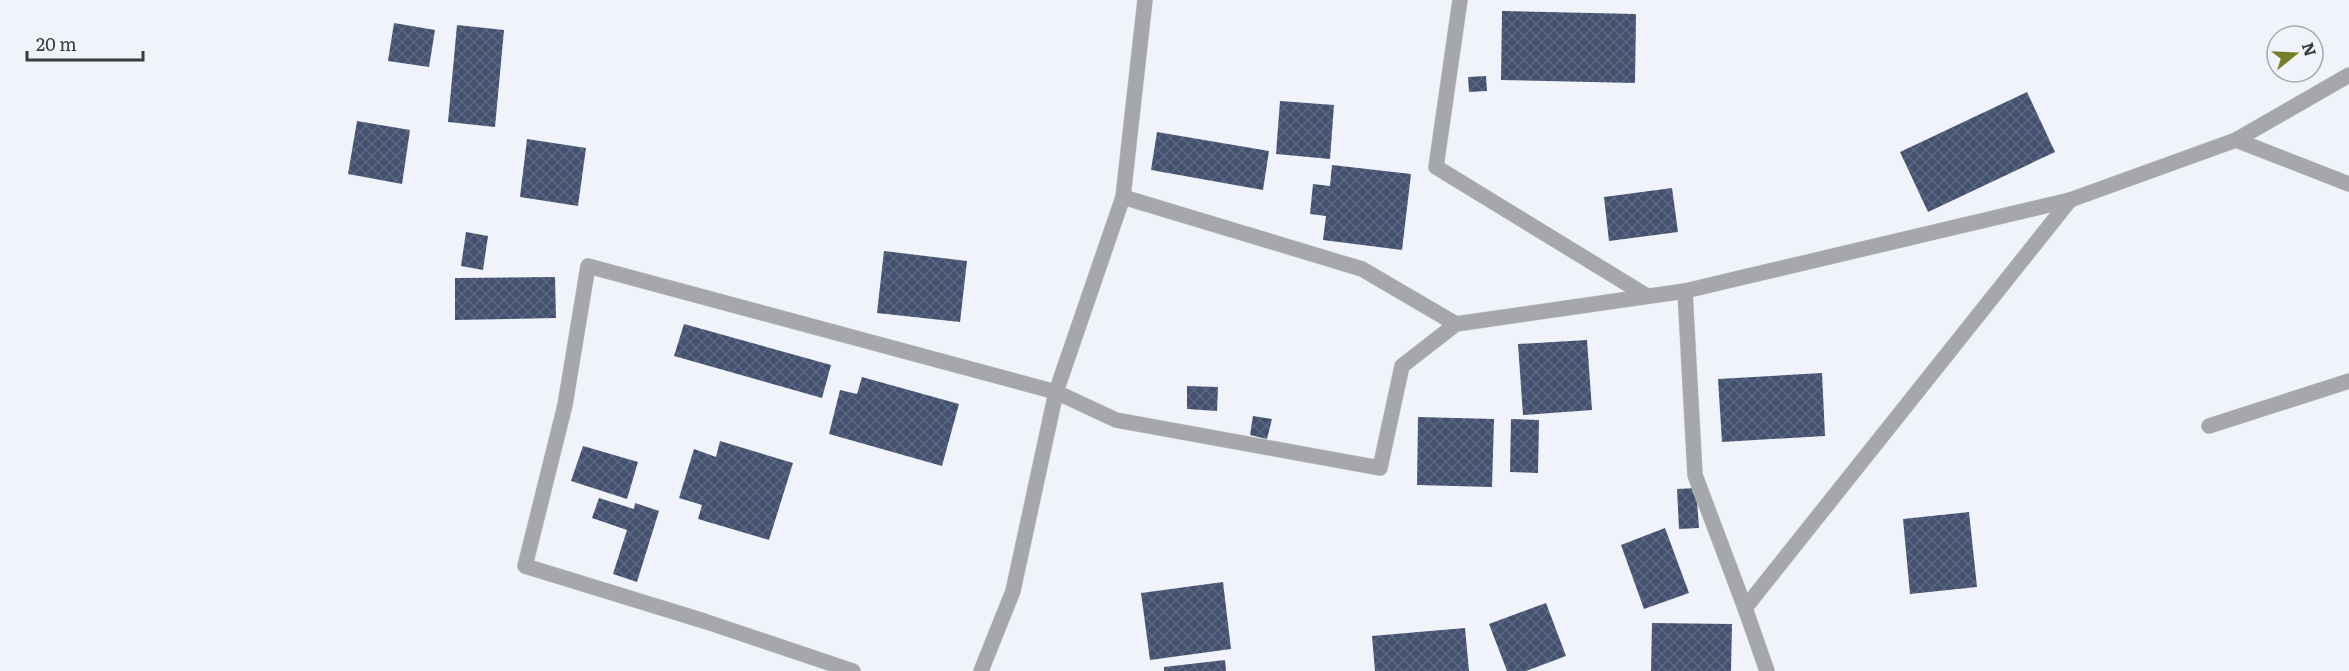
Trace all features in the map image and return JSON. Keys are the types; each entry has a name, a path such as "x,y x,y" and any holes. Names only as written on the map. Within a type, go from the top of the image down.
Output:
{"street":[{"path":"981,671 1013,591 1056,392 1123,196 1145,0"},
{"path":"1460,0 1436,167 1647,296"},
{"path":"853,671 704,621 525,566 565,405 588,266 1056,392 1116,420 1380,468 1402,366 1456,324 1685,291 2070,200 2236,140 2349,75"},
{"path":"2236,140 2349,184"},
{"path":"1123,196 1362,269 1456,324"},
{"path":"1745,608 2070,200"},
{"path":"1685,291 1695,475 1767,671"},
{"path":"2209,426 2349,381"}],"building":[{"path":"1502,11 1636,14 1635,83 1501,80"},
{"path":"394,23 435,30 429,67 388,61"},
{"path":"457,25 504,30 495,127 448,122"},
{"path":"1486,76 1487,91 1469,92 1468,77"},
{"path":"2027,92 2055,152 1928,212 1900,152"},
{"path":"1280,101 1334,105 1330,159 1276,154"},
{"path":"357,121 410,130 402,184 348,174"},
{"path":"1157,132 1269,151 1263,190 1151,170"},
{"path":"527,139 586,148 578,206 520,197"},
{"path":"1332,165 1411,174 1402,250 1323,240 1326,216 1310,214 1313,184 1330,186"},
{"path":"1672,188 1678,232 1609,241 1604,197"},
{"path":"466,232 488,236 483,270 461,266"},
{"path":"884,251 967,261 960,322 877,313"},
{"path":"555,277 556,318 455,320 455,278"},
{"path":"684,324 831,365 822,398 674,356"},
{"path":"1587,340 1592,410 1523,415 1518,344"},
{"path":"1822,373 1825,436 1722,442 1718,379"},
{"path":"862,377 959,404 942,466 829,434 840,390 857,394"},
{"path":"1187,386 1218,387 1217,411 1187,409"},
{"path":"1253,416 1272,419 1267,439 1250,435"},
{"path":"1418,417 1494,419 1492,487 1417,485"},
{"path":"1511,419 1539,420 1538,473 1510,472"},
{"path":"720,441 793,463 769,540 698,519 702,505 679,498 694,449 716,457"},
{"path":"583,446 638,462 627,499 571,481"},
{"path":"1696,488 1699,528 1679,529 1677,489"},
{"path":"599,498 634,509 635,503 659,511 637,582 613,574 627,530 592,518"},
{"path":"1969,512 1977,587 1910,594 1903,519"},
{"path":"1665,528 1689,593 1644,609 1621,545"},
{"path":"1223,582 1231,649 1150,660 1141,593"},
{"path":"1546,603 1566,656 1526,671 1507,671 1489,624"},
{"path":"1652,623 1732,624 1731,671 1651,671"},
{"path":"1465,628 1469,671 1375,671 1372,636"},
{"path":"1225,660 1226,671 1164,671 1164,667"}]}
